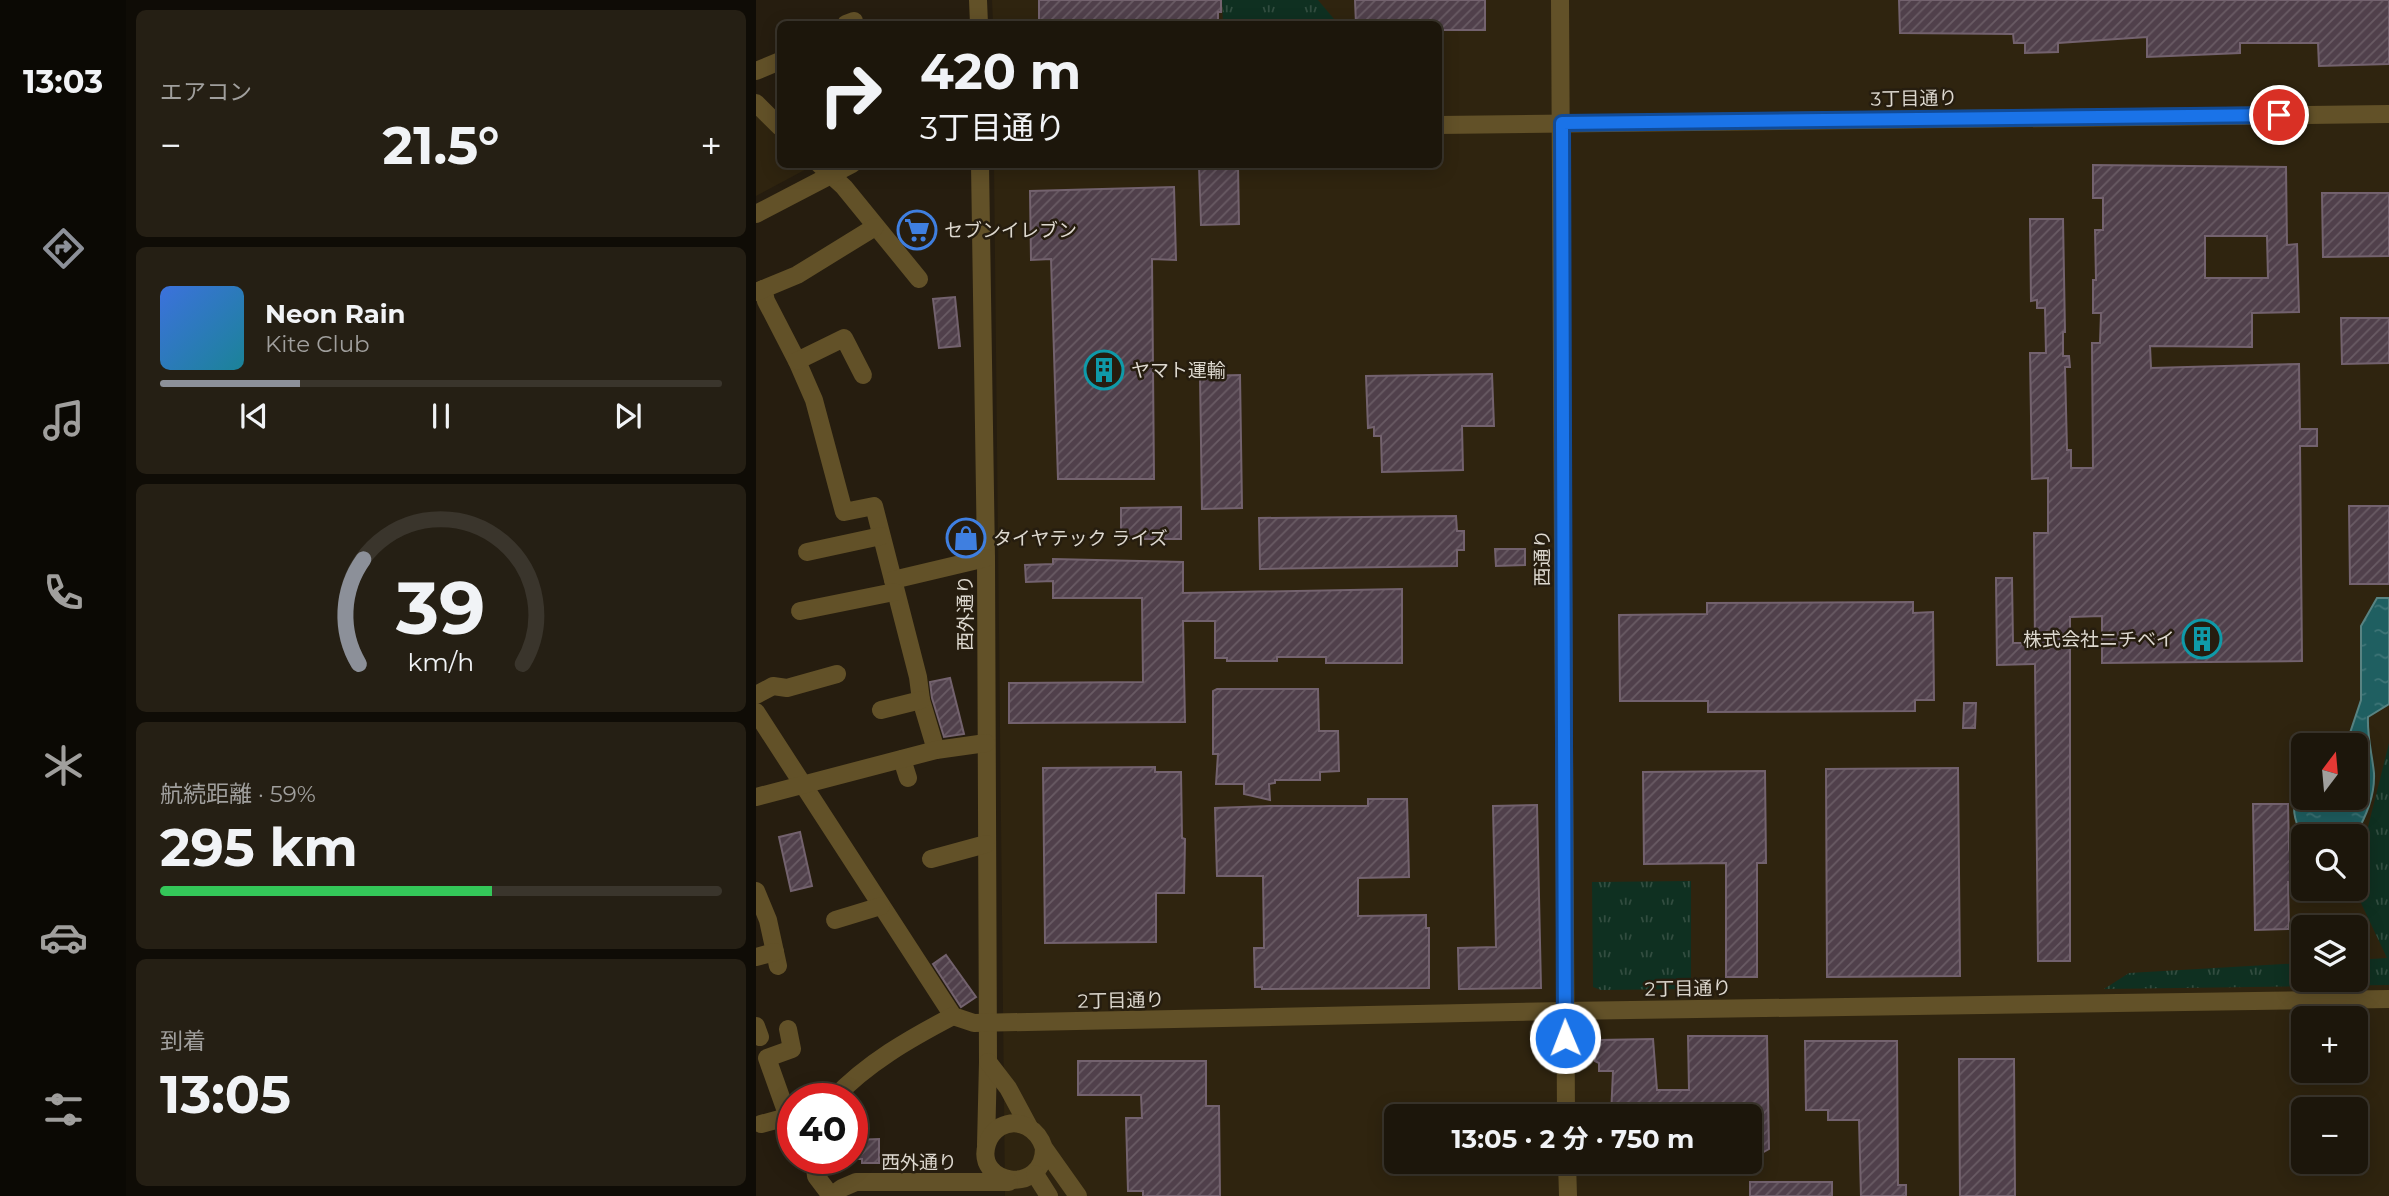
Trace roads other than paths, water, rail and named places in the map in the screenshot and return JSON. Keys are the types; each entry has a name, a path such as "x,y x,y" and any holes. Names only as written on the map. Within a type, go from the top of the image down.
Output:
{"street":[{"path":"978,0 979,21"},
{"name":"西通り","path":"1560,0 1566,1104"},
{"path":"756,71 777,62"},
{"path":"756,103 777,124"},
{"name":"3丁目通り","path":"1442,125 2389,114"},
{"name":"西外通り","path":"980,168 986,558 986,1145"},
{"path":"756,214 824,170 844,187 919,279"},
{"path":"875,228 797,275 760,290 814,400 819,439 833,492 844,512 874,506 921,700 936,750"},
{"path":"797,361 844,338 864,367"},
{"path":"807,552 829,553 881,536"},
{"path":"800,611 826,611 893,586 986,558"},
{"path":"808,662 813,680"},
{"path":"756,695 773,687 787,688 837,674"},
{"path":"881,710 921,700"},
{"path":"756,712 953,1016 913,1037 867,1067 850,1083"},
{"path":"756,797 936,750 986,743"},
{"path":"902,759 908,778"},
{"path":"931,859 986,844"},
{"path":"756,957 776,959 768,920 757,896"},
{"path":"835,920 881,905"},
{"name":"2丁目通り","path":"953,1016 987,1024 1565,1011 2389,999"},
{"path":"777,1102 767,1076 767,1058 792,1049 792,1035"},
{"path":"988,1062 1008,1088 1029,1127"},
{"path":"761,1124 777,1128"},
{"path":"1044,1148 1041,1166 1035,1174 1023,1181 1010,1182 1001,1179 988,1165 986,1145 990,1137 1003,1126 1012,1124 1029,1127 1036,1132 1078,1196"},
{"name":"西外通り","path":"969,1183 988,1165"},
{"path":"816,1174 831,1196"},
{"path":"1035,1174 1049,1196"},
{"path":"1567,1174 1568,1196"},
{"name":"西外通り","path":"831,1196 856,1182 1010,1182"}],"water":[{"path":"2377,598 2389,598 2389,704 2368,717 2374,773 2368,808 2368,733 2350,733 2361,700 2361,626"},
{"path":"2294,810 2367,810 2361,824 2298,824"}],"place":[{"name":"セブンイレブン","path":"917,230"},
{"name":"ヤマト運輸","path":"1104,370"},
{"name":"タイヤテック ライズ","path":"966,538"},
{"name":"株式会社ニチベイ","path":"2202,639"}]}
